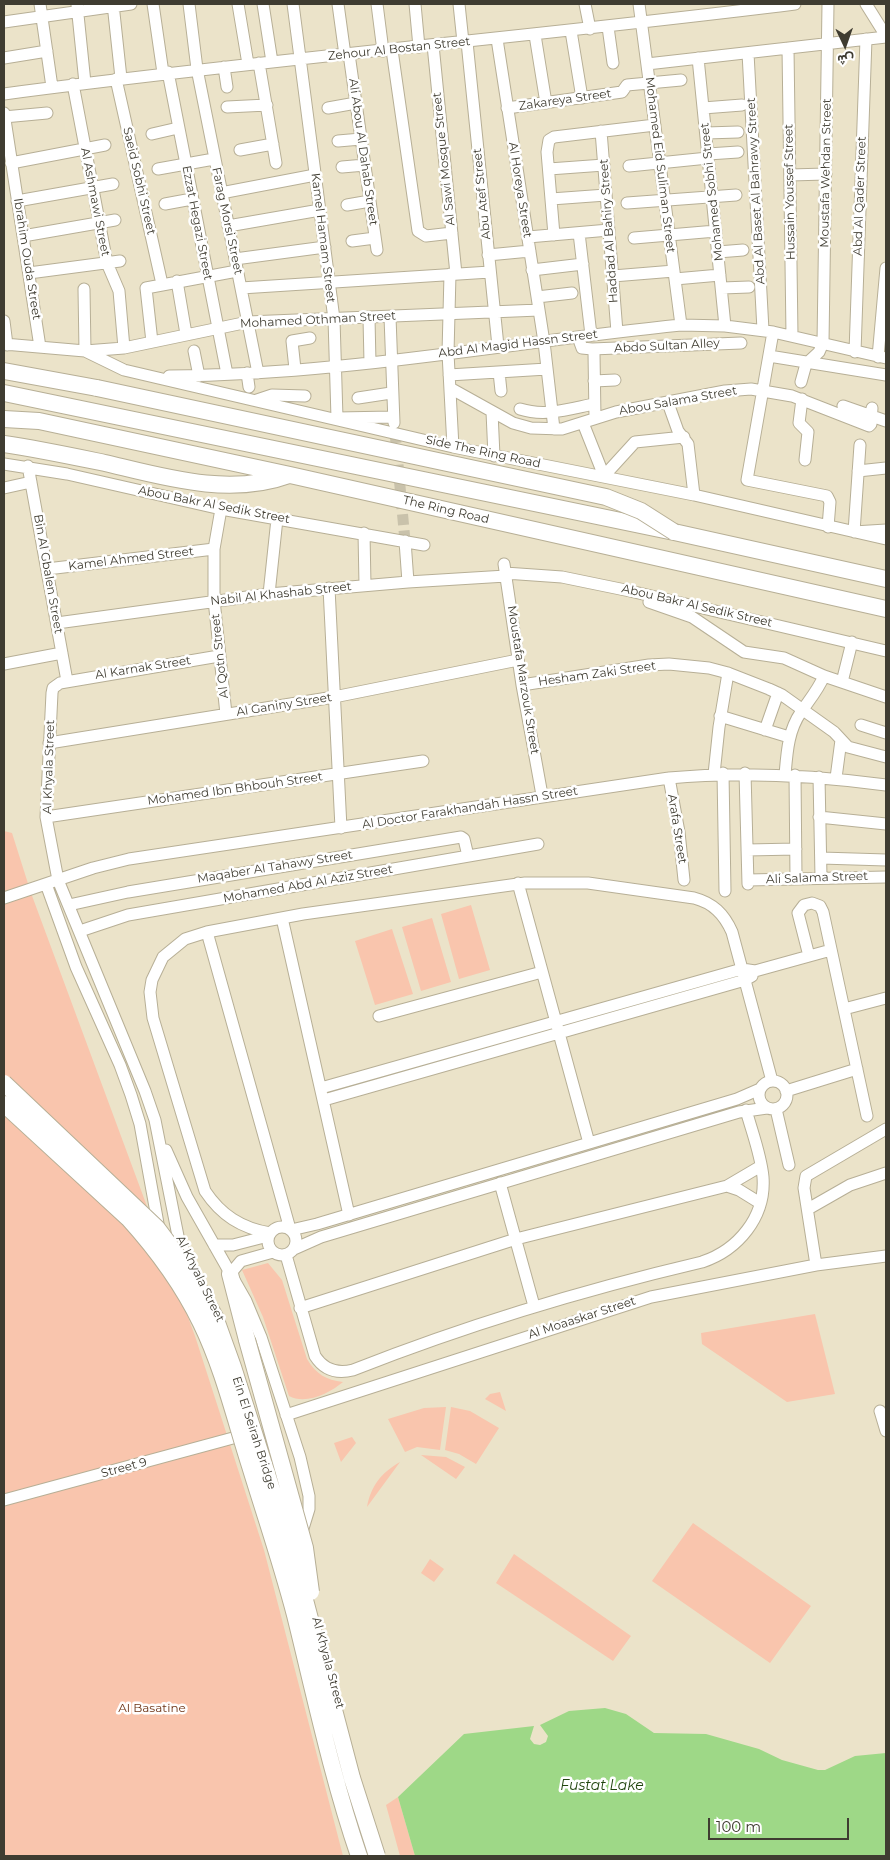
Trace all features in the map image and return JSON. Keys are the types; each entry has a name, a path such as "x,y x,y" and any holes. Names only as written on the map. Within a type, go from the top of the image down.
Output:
{"highway":[{"path":"4,371 53,379 592,494 642,511 674,532"},
{"path":"4,382 32,378 53,379"},
{"name":"The Ring Road","path":"4,393 674,532 886,579"},
{"name":"The Ring Road","path":"4,419 39,421 290,475 886,609"},
{"path":"4,444 76,457 170,478 209,483 268,483 290,475"},
{"path":"4,454 76,457"},
{"name":"Ein El Seirah Bridge","path":"4,1082 139,1209 174,1249 215,1317 233,1367 309,1609 352,1778 378,1856"},
{"name":"Ein El Seirah Bridge","path":"4,1104 128,1218 145,1237 176,1279 201,1324 220,1371 282,1574 324,1739 361,1856"},
{"path":"230,1274 305,1548 310,1578 309,1609"}],"street":[{"path":"40,4 52,87"},
{"path":"4,22 77,8 131,4"},
{"name":"Ezzat Hegazi Street","path":"153,4 165,72 228,374"},
{"name":"Farag Morsi Street","path":"189,4 197,69 236,271 248,322 253,373 250,387"},
{"path":"238,4 253,64 266,105 276,163"},
{"path":"263,4 272,62"},
{"name":"Kamel Hamam Street","path":"293,4 334,319 338,418"},
{"name":"Ali Abou Al Dahab Street","path":"338,4 356,103 377,250"},
{"path":"377,4 387,50 418,231 426,236 452,233"},
{"path":"416,4 419,47"},
{"name":"Abu Atef Street","path":"460,4 498,346"},
{"path":"585,4 590,29"},
{"name":"Mohamed Eid Suliman Street","path":"639,4 681,326"},
{"name":"Zehour Al Bostan Street","path":"4,94 165,72 590,29 795,4"},
{"name":"Moustafa Wehdan Street","path":"823,343 829,44 828,4"},
{"path":"647,64 886,36 866,4"},
{"name":"Saeid Sobhi Street","path":"114,5 119,79 162,284"},
{"path":"77,8 85,83"},
{"path":"608,27 613,63"},
{"path":"571,31 582,98"},
{"path":"535,34 546,103"},
{"name":"Al Horeya Street","path":"497,38 544,342"},
{"name":"Abd Al Qader Street","path":"855,352 866,39"},
{"name":"Al Sawi Mosque Street","path":"433,45 452,233 453,274 448,353"},
{"name":"Hussain Youssef Street","path":"788,48 792,335"},
{"path":"4,58 47,51"},
{"name":"Abd Al Baset Al Bahrawy Street","path":"748,53 769,356 747,480 826,496 830,502 828,527"},
{"name":"Mohamed Sobhi Street","path":"698,58 725,326"},
{"path":"224,66 227,87"},
{"name":"Zakareya Street","path":"508,108 622,92 627,85 681,80"},
{"name":"Al Ashmawi Street","path":"73,84 107,263 119,291 124,348"},
{"path":"328,108 356,103"},
{"path":"227,107 266,105"},
{"path":"703,108 742,105"},
{"path":"4,115 48,113"},
{"name":"Ibrahim Ouda Street","path":"4,115 40,347"},
{"path":"554,235 546,146 549,140 554,137 655,125"},
{"path":"152,134 178,128"},
{"name":"Haddad Al Bahiry Street","path":"601,131 617,332"},
{"path":"706,133 738,132"},
{"path":"338,141 361,139"},
{"path":"240,150 273,144"},
{"path":"11,163 105,145"},
{"path":"629,166 738,152"},
{"path":"158,169 214,159"},
{"path":"342,167 365,165"},
{"path":"549,169 604,165"},
{"path":"790,175 826,174"},
{"path":"221,193 315,175"},
{"path":"18,201 113,184"},
{"path":"551,199 606,195"},
{"path":"627,203 736,195"},
{"path":"165,204 192,199"},
{"path":"347,205 370,201"},
{"path":"228,226 320,210"},
{"path":"23,236 114,220"},
{"path":"528,238 609,230"},
{"path":"634,238 716,231"},
{"path":"580,233 591,335"},
{"path":"352,242 375,238"},
{"path":"235,259 325,247"},
{"path":"718,252 743,250"},
{"path":"488,255 530,251"},
{"path":"29,273 120,261"},
{"path":"532,270 583,264"},
{"path":"882,358 886,268"},
{"path":"152,342 146,291 149,286 236,271"},
{"path":"240,288 490,272"},
{"path":"612,276 720,275"},
{"path":"177,281 186,334"},
{"path":"722,288 749,287"},
{"path":"84,289 84,351"},
{"path":"537,297 572,293"},
{"name":"Mohamed Othman Street","path":"40,347 84,351 124,348 248,322 539,310"},
{"path":"390,317 391,393 395,432"},
{"path":"369,318 370,363"},
{"path":"4,321 6,344 40,347"},
{"name":"Abd Al Magid Hassn Street","path":"147,376 253,373 370,363 498,346 681,326 725,326 768,331 792,335 882,358"},
{"path":"578,337 582,348 592,350 594,418"},
{"path":"295,369 292,342 310,338"},
{"path":"544,342 554,429"},
{"name":"Abdo Sultan Alley","path":"592,350 742,343"},
{"path":"801,382 807,362 819,352 823,343"},
{"name":"Side The Ring Road","path":"84,351 124,370 147,376 338,418 453,447 694,495 886,539"},
{"path":"194,351 199,376"},
{"path":"448,353 453,447"},
{"path":"769,356 886,375"},
{"path":"449,375 547,369"},
{"path":"499,372 501,391"},
{"path":"594,381 614,380"},
{"name":"Abou Salama Street","path":"450,388 513,423 531,428 554,429 583,423 594,418 738,390 763,389 802,399 841,410 868,426 871,425 871,409"},
{"path":"358,398 391,393"},
{"path":"257,400 272,395 305,396"},
{"path":"802,399 799,423 808,432 805,460"},
{"path":"668,403 678,431 688,444 694,495"},
{"path":"520,409 537,413 552,412 594,404"},
{"path":"841,410 871,409 886,421"},
{"path":"492,412 494,456"},
{"path":"338,418 393,417"},
{"path":"583,423 604,476 635,442 684,437"},
{"path":"860,446 854,532 886,530"},
{"name":"Abou Bakr Al Sedik Street","path":"4,464 28,466 221,509 424,545"},
{"name":"Bin Al Gbalen Street","path":"28,466 67,681"},
{"path":"858,471 886,468"},
{"path":"4,488 31,482"},
{"name":"Al Qotn Street","path":"221,509 214,549 214,600 226,714"},
{"path":"268,594 277,519"},
{"path":"364,533 365,585"},
{"path":"405,541 408,582"},
{"name":"Kamel Ahmed Street","path":"47,569 214,549"},
{"name":"Abou Bakr Al Sedik Street","path":"505,571 562,577 630,591 886,651"},
{"name":"Nabil Al Khashab Street","path":"56,623 214,600 505,571"},
{"name":"Moustafa Marzouk Street","path":"505,571 522,685 542,795"},
{"path":"329,588 341,828"},
{"path":"630,591 645,600 692,617 737,649 784,658 824,676 886,697"},
{"path":"842,682 852,642"},
{"path":"4,664 62,653"},
{"name":"Al Karnak Street","path":"67,681 219,656"},
{"name":"Al Ganiny Street","path":"49,743 334,697 518,660"},
{"name":"Hesham Zaki Street","path":"522,685 649,665 689,665 728,673 778,693 836,734 851,749 886,757"},
{"path":"724,891 718,773 720,716 728,673"},
{"path":"796,878 789,737 803,710 816,694 824,676"},
{"name":"Al Khyala Street","path":"67,681 53,688 49,743 46,817 58,880 135,1063 155,1120 179,1241 222,1324 297,1546 378,1856"},
{"path":"765,730 778,693"},
{"path":"720,716 789,737"},
{"path":"861,725 886,733"},
{"path":"836,778 841,740"},
{"name":"Mohamed Ibn Bhbouh Street","path":"46,817 423,761"},
{"name":"Al Doctor Farakhandah Hassn Street","path":"4,898 58,880 129,860 542,795 669,778 718,773 745,773 836,778 886,785"},
{"path":"745,773 747,850 796,849"},
{"path":"819,777 821,877"},
{"name":"Arafa Street","path":"669,778 679,832 684,880"},
{"path":"820,816 886,824"},
{"name":"Maqaber Al Tahawy Street","path":"69,905 128,892 461,837 464,839 468,856"},
{"name":"Mohamed Abd Al Aziz Street","path":"80,932 128,915 538,844"},
{"name":"Ali Salama Street","path":"747,850 748,882 821,877 886,877"},
{"path":"820,858 886,860"},
{"path":"269,1234 248,1228 231,1219 205,1191 150,1006 152,980 163,957 185,939 208,932 282,918 518,883 588,882 701,900 719,911 729,924 772,1081"},
{"path":"518,883 589,1143"},
{"name":"Al Khyala Street","path":"46,884 86,992 120,1065 140,1124 157,1224 164,1245 208,1330 244,1436 271,1520 361,1856"},
{"path":"809,956 798,913 804,905 816,904 822,909 867,1116"},
{"path":"282,918 349,1215"},
{"path":"208,932 291,1230 296,1239 290,1252 300,1308 315,1356 326,1368 342,1372 353,1370 445,1335 534,1306 712,1258 729,1248 744,1234 755,1218 763,1188 761,1166 746,1110"},
{"path":"324,1100 745,980 755,971 831,950"},
{"path":"321,1088 742,968 755,971"},
{"path":"379,1016 542,972"},
{"path":"86,992 97,990 102,984"},
{"path":"844,1009 886,998"},
{"path":"98,1019 102,1009 113,1010"},
{"path":"786,1091 857,1069"},
{"path":"214,1245 233,1245 269,1234 277,1227 291,1230 349,1215 737,1099 760,1089 765,1083 772,1081 779,1082 786,1091 786,1100 772,1108 746,1110 321,1237 290,1252 273,1252 241,1261 230,1274"},
{"path":"760,1089 759,1098 772,1108 789,1165"},
{"path":"155,1120 180,1183 258,1328 286,1415 309,1496 309,1509 297,1546"},
{"path":"816,1265 804,1188 808,1174 886,1129"},
{"path":"300,1308 516,1239 727,1186 761,1166"},
{"path":"503,1169 500,1183 534,1306"},
{"path":"490,1173 500,1183"},
{"path":"808,1209 850,1185 886,1173"},
{"path":"727,1186 739,1190 760,1203"},
{"path":"269,1234 268,1245 273,1252"},
{"name":"Al Moaaskar Street","path":"286,1415 618,1306 678,1291 816,1265 886,1256"},
{"path":"880,1411 886,1431"},
{"name":"Street 9","path":"4,1500 244,1436"},
{"path":"317,1689 334,1684"}],"green space":[{"name":"Al Basatine","path":"4,831 12,833 31,893 195,1336 264,1550 343,1856 4,1856"},
{"path":"471,905 490,970 459,979 441,914"},
{"path":"432,918 451,982 421,991 402,927"},
{"path":"392,929 413,994 375,1005 355,941"},
{"path":"268,1263 282,1280 307,1359 314,1369 322,1375 331,1380 343,1382 325,1394 303,1399 289,1396 263,1317 242,1270"},
{"path":"815,1314 835,1394 787,1402 702,1344 701,1333"},
{"path":"500,1392 506,1411 485,1399 490,1394"},
{"path":"446,1407 440,1450 417,1447 405,1452 388,1419 424,1408"},
{"path":"451,1407 470,1411 499,1428 476,1464 459,1454 445,1450"},
{"path":"352,1437 356,1443 341,1462 334,1443"},
{"path":"421,1455 446,1457 465,1467 456,1479"},
{"path":"400,1462 367,1507 374,1486 387,1471"},
{"path":"693,1523 811,1606 770,1663 652,1581"},
{"path":"514,1554 631,1636 613,1661 496,1583"},
{"path":"430,1559 444,1569 434,1582 421,1573"},
{"path":"398,1797 415,1856 400,1856 386,1805"}],"water":[{"name":"Fustat Lake","path":"605,1708 626,1714 654,1733 706,1734 759,1749 782,1760 818,1770 825,1770 855,1756 886,1753 886,1856 415,1856 398,1797 464,1734 534,1726 530,1739 534,1744 540,1745 546,1742 548,1736 540,1725 569,1711"}],"tunnel":[{"path":"395,432 405,541"}]}
